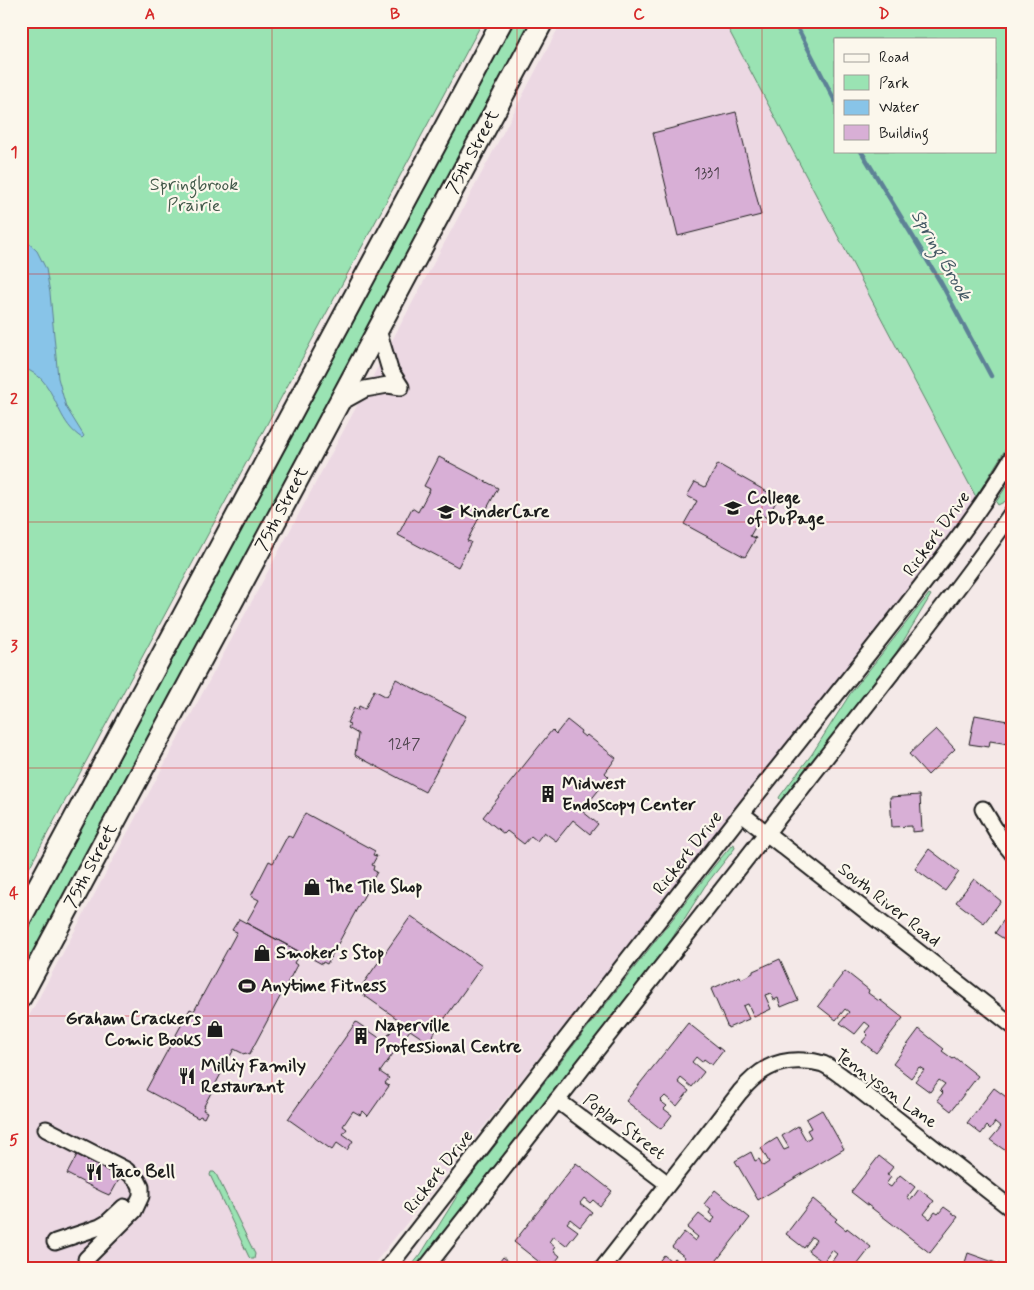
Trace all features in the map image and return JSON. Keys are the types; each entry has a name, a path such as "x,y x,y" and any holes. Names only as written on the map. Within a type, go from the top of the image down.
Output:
{"main road":[{"name":"75th Street","path":"21,918 502,21"},
{"name":"75th Street","path":"21,997 543,21"}],"street":[{"path":"338,404 366,390 388,385 401,387 390,370 378,330"},
{"name":"Rickert Drive","path":"387,1269 944,557 995,486 1013,456"},
{"path":"425,1269 956,591 1013,511"},
{"path":"984,809 1001,840 1013,854"},
{"name":"South River Road","path":"742,814 1013,1026"},
{"name":"Tennyson Lane","path":"602,1269 740,1092 754,1077 766,1068 785,1061 808,1061 823,1064 843,1077 1013,1210"},
{"name":"Poplar Street","path":"557,1100 668,1184"},
{"path":"46,1128 126,1170 133,1175 141,1187 141,1196 134,1211 86,1259"},
{"path":"55,1242 108,1223 128,1203 134,1190 133,1175"}],"shaded area":[{"path":"562,21 724,21 976,497 942,546 597,985 370,1269 21,1269 21,1031"}],"green space":[{"name":"Springbrook Prairie","path":"21,21 483,21 21,883"},
{"path":"511,21 533,21 21,979 21,937"},
{"path":"724,21 1013,21 1013,437 976,497"},
{"path":"1013,476 1013,495 998,505 996,502"},
{"path":"929,594 931,595 890,663 781,800 780,796 812,754 850,694"},
{"path":"734,844 735,848 705,886 661,956 415,1269 409,1269 421,1254 462,1188 714,866"},
{"path":"211,1172 216,1174 255,1254 254,1259 249,1257 210,1175"}],"water":[{"path":"21,236 37,251 46,269 58,378 66,407 84,436 82,438 64,419 43,381 21,364"}],"building":[{"path":"736,112 761,215 678,236 653,133"},
{"name":"KinderCare","path":"439,457 498,488 485,512 483,510 467,541 471,542 458,567 398,535 412,508 418,512 430,489 424,486"},
{"name":"College of DuPage","path":"718,464 778,498 767,518 762,515 750,536 756,538 745,557 684,524 697,501 687,496 695,482 705,487"},
{"path":"396,679 466,716 425,792 355,755 358,734 348,728 350,724 347,723 354,708 358,710 359,706 365,709 374,690 387,697"},
{"path":"975,715 1013,722 1009,744 990,741 989,747 969,744"},
{"name":"Midwest Endoscopy Center","path":"567,720 581,731 580,733 585,737 587,735 616,758 605,773 609,777 582,811 598,824 590,834 573,820 556,841 544,832 537,841 531,836 524,844 507,831 504,834 483,817 552,730 556,734"},
{"path":"936,729 955,749 928,775 909,754"},
{"path":"920,795 922,831 912,832 912,826 892,827 890,797"},
{"name":"The Tile Shop","path":"305,813 375,851 373,855 377,856 372,865 374,866 373,870 377,872 327,964 323,962 322,964 246,923 259,900 251,896 269,861 273,863 288,835 292,838"},
{"path":"929,849 959,872 945,891 915,869"},
{"path":"974,879 1001,901 984,923 956,902"},
{"path":"1009,912 1013,915 1013,945 995,933"},
{"name":"Naperville Professional Centre","path":"411,916 482,966 428,1042 410,1030 380,1072 389,1078 385,1083 389,1086 368,1116 363,1111 360,1115 353,1111 343,1126 347,1129 343,1134 353,1141 347,1150 337,1143 332,1150 288,1119 356,1022 384,1041 399,1020 358,991"},
{"path":"239,919 300,952 294,963 297,965 249,1055 234,1049 204,1106 203,1110 207,1112 204,1118 200,1116 198,1118 146,1090 190,1009 194,1011 237,932 232,930"},
{"path":"780,959 798,1000 781,1007 778,998 774,1000 771,993 765,995 771,1009 754,1017 748,1004 743,1006 749,1019 728,1028 711,989 740,976 741,979 753,973 753,971"},
{"path":"845,971 869,990 868,993 903,1018 876,1053 862,1042 868,1035 865,1032 870,1026 865,1022 855,1034 840,1023 849,1012 845,1009 836,1020 818,1006"},
{"path":"688,1023 723,1051 712,1065 704,1059 702,1062 696,1057 692,1062 704,1072 692,1087 681,1078 678,1082 689,1091 677,1106 665,1096 660,1101 667,1106 664,1109 672,1115 661,1129 626,1101"},
{"path":"919,1029 944,1049 942,1051 953,1059 954,1057 978,1076 951,1111 937,1100 943,1093 940,1090 945,1084 939,1080 930,1092 915,1081 924,1070 919,1067 911,1078 893,1064"},
{"path":"994,1088 1013,1102 1013,1142 1006,1151 990,1140 1001,1127 995,1122 990,1129 987,1126 981,1134 967,1123"},
{"path":"822,1110 844,1149 758,1200 735,1161 751,1152 755,1161 759,1159 763,1166 769,1162 761,1148 777,1138 784,1150 789,1148 782,1136 798,1126 806,1140 811,1137 807,1130 811,1128 806,1119"},
{"name":"Taco Bell","path":"80,1149 122,1174 111,1194 102,1192 67,1174"},
{"path":"879,1156 893,1167 887,1175 891,1177 886,1184 891,1187 900,1175 915,1187 907,1197 911,1200 919,1189 934,1201 924,1214 930,1219 935,1212 938,1214 944,1207 958,1217 930,1253 851,1192"},
{"path":"576,1163 612,1191 600,1206 593,1200 590,1203 584,1198 580,1203 592,1212 580,1227 570,1219 567,1223 578,1231 566,1246 553,1236 549,1242 555,1247 553,1250 560,1256 548,1269 514,1242"},
{"path":"715,1190 750,1218 710,1269 653,1269 664,1255 671,1261 674,1258 680,1263 685,1257 672,1247 684,1232 695,1241 698,1237 687,1228 699,1214 711,1223 715,1218 709,1213 711,1210 704,1204"},
{"path":"813,1199 837,1219 835,1221 871,1247 854,1269 831,1269 836,1263 832,1261 837,1254 832,1250 823,1262 808,1251 816,1240 812,1237 804,1248 786,1234"},
{"path":"968,1253 1010,1268 1010,1269 963,1269"},
{"path":"25,1257 47,1269 21,1269 21,1263"},
{"path":"503,1257 518,1269 494,1269"}],"waterway":[{"name":"Spring Brook","path":"794,21 834,99"},
{"name":"Spring Brook","path":"862,152 941,283 991,376"}],"place":[{"name":"College of DuPage","path":"733,508"},
{"name":"KinderCare","path":"446,512"},
{"name":"Midwest Endoscopy Center","path":"548,794"},
{"name":"The Tile Shop","path":"312,887"},
{"name":"Smoker's Stop","path":"262,953"},
{"name":"Anytime Fitness","path":"247,986"},
{"name":"Graham Crackers Comic Books","path":"215,1029"},
{"name":"Naperville Professional Centre","path":"361,1036"},
{"name":"Milliy Family Restaurant","path":"187,1076"},
{"name":"Taco Bell","path":"94,1172"}]}
